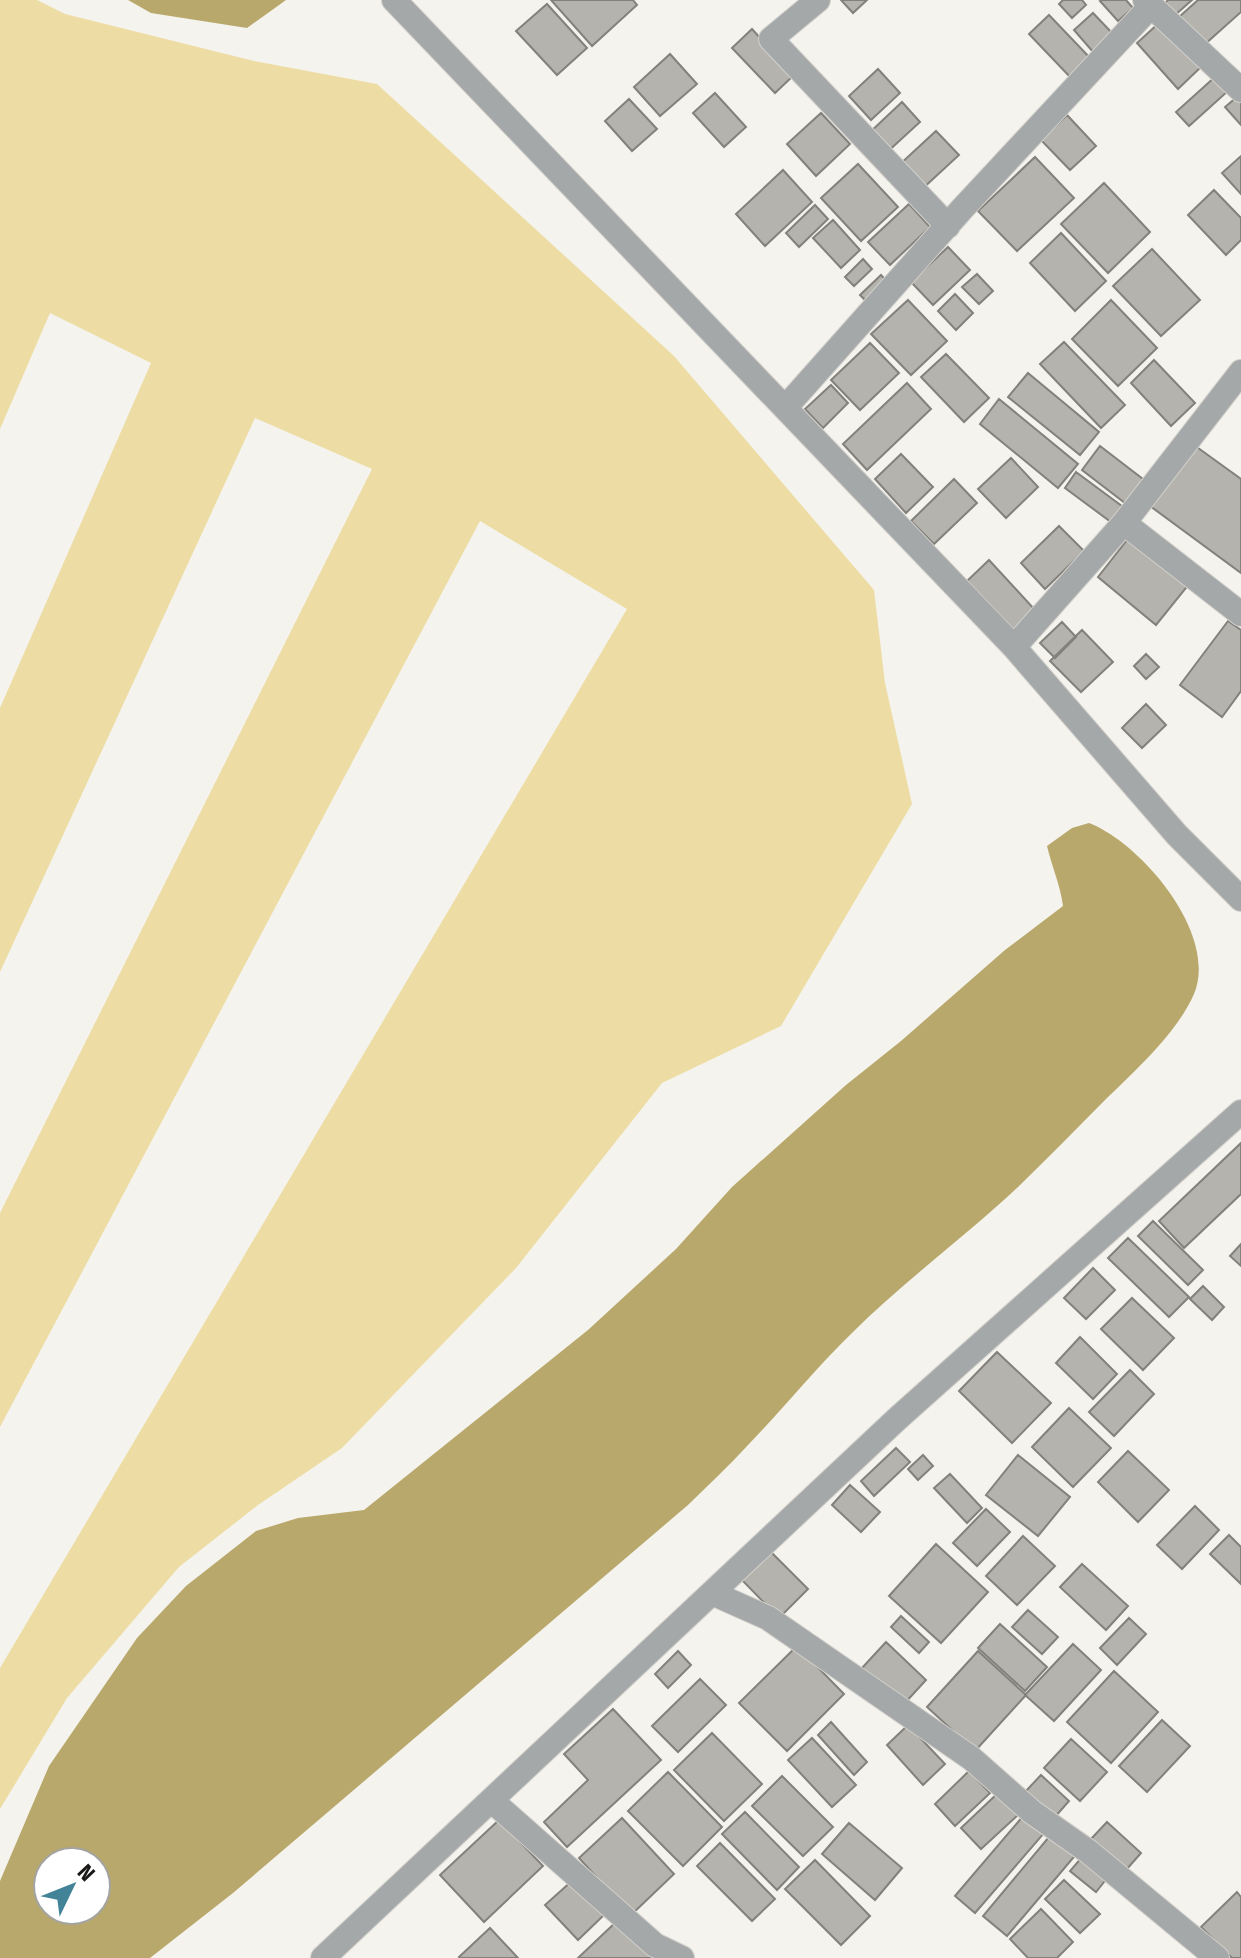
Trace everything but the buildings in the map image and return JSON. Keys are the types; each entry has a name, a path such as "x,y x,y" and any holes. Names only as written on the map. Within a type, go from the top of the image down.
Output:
{"street":[{"path":"394,0 1014,647 1177,835 1241,899"},
{"path":"818,0 771,39 948,226"},
{"path":"785,408 1148,3 1241,90"},
{"path":"1014,647 1124,523 1241,372"},
{"path":"1124,523 1241,614"},
{"path":"323,1958 897,1419 1241,1112"},
{"path":"712,1593 768,1618 971,1758 1032,1812 1089,1852 1217,1958"},
{"path":"492,1801 655,1945 682,1958"}],"shaded area":[{"path":"0,0 37,0 65,14 254,61 377,84 674,356 874,590 885,683 912,804 781,1026 662,1083 516,1268 342,1448 258,1505 179,1567 67,1698 0,1809 0,1668 627,609 480,521 0,1427 0,1213 372,469 255,418 0,972 0,708 151,363 50,313 0,429"},
{"path":"128,0 286,0 247,28 151,13"},
{"path":"1089,823 1131,850 1152,870 1185,919 1195,945 1199,970 1194,994 1177,1023 1142,1064 1019,1186 851,1334 741,1453 688,1505 233,1893 150,1958 0,1958 0,1881 49,1766 137,1638 186,1586 256,1531 298,1518 364,1510 588,1330 676,1249 732,1187 846,1085 1005,950 1063,906 1047,846 1072,828"}]}
